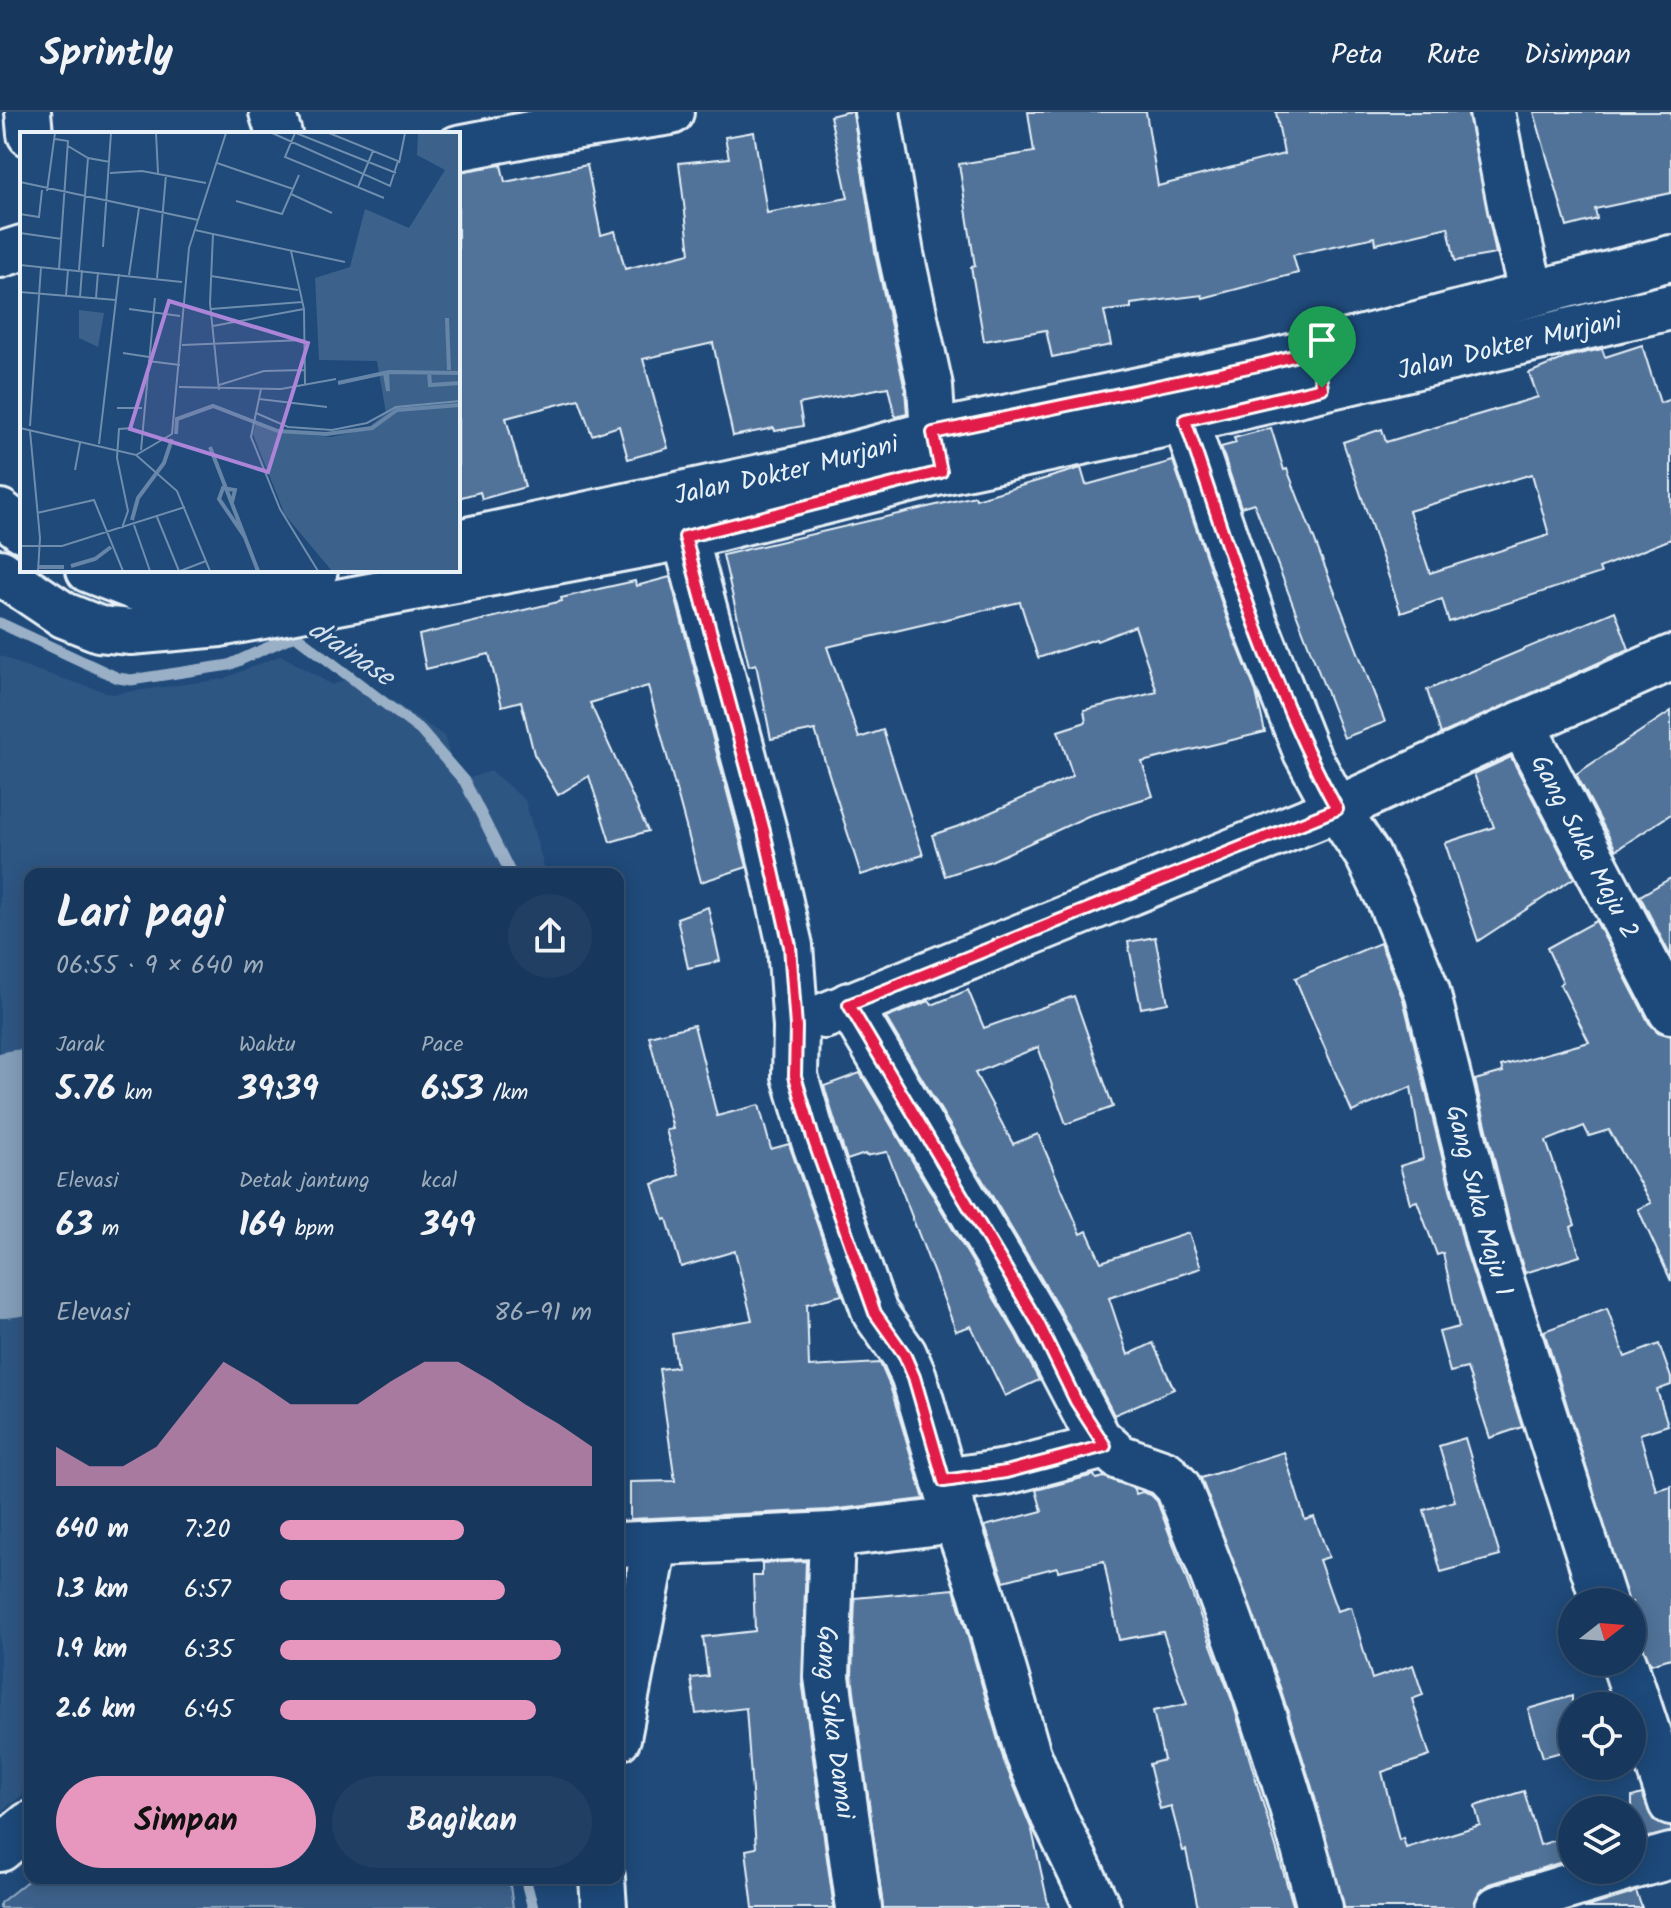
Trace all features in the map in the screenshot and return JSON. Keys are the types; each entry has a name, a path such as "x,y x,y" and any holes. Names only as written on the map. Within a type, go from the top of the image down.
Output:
{"street":[{"path":"28,112 30,132"},
{"path":"272,112 278,132"},
{"path":"460,147 538,122 671,112"},
{"path":"877,112 901,254 930,386 937,453"},
{"path":"1492,112 1532,294"},
{"path":"0,255 20,249"},
{"name":"Jalan Dokter Murjani","path":"460,563 783,472 1185,420 1532,294 1671,258"},
{"name":"Jalan Dokter Murjani","path":"460,564 685,537 937,453 1263,364 1319,369 1671,307"},
{"name":"Gang Suka Maju 1","path":"1185,420 1253,618 1306,752 1337,809 1368,856 1427,991 1488,1239 1600,1588"},
{"path":"0,512 20,527"},
{"path":"685,537 764,831 787,932 796,1027 795,1076 814,1141 875,1313 904,1354 914,1377 1028,1754 1054,1817 1098,1908"},
{"name":"Jalan Dokter Murjani","path":"0,572 64,615 99,629 131,632 218,606 310,572"},
{"name":"Jalan Dokter Murjani","path":"94,572 141,590 218,606 411,572"},
{"path":"796,1027 1337,809 1671,658"},
{"name":"Gang Suka Maju 2","path":"1522,724 1671,1011"},
{"path":"849,1005 1038,1323 1076,1401 1105,1446 1119,1457 1165,1473 1178,1487 1229,1612 1294,1808 1320,1908"},
{"path":"624,1677 637,1545 832,1535 950,1500 1006,1472 1105,1446"},
{"name":"Gang Suka Damai","path":"832,1535 827,1677 859,1908"},
{"path":"1629,1676 1671,1803"},
{"path":"0,1849 24,1829"},
{"path":"1646,1863 1671,1856"},
{"path":"602,1884 604,1908"},
{"path":"1498,1908 1577,1884"}],"shaded area":[{"path":"0,655 23,666 112,694 223,679 281,655 332,685 355,675 444,736 458,782 491,771 525,800 544,868 24,868 24,1794 0,1812"},
{"path":"24,1884 510,1884 513,1908 0,1908 0,1903"}],"building":[{"path":"853,112 876,258 905,390 907,414 895,417 888,387 799,404 803,426 733,436 713,343 643,359 668,448 628,459 619,426 592,435 579,399 506,418 525,487 482,499 480,492 460,497 460,172 501,165 505,182 587,165 601,235 615,231 625,269 690,253 679,163 729,158 725,137 754,132 767,213 848,198 830,116"},
{"path":"1028,112 1146,112 1158,186 1284,154 1276,112 1468,112 1496,254 1455,261 1448,227 1376,244 1375,237 1293,255 1298,273 1203,298 1202,295 1131,304 1131,308 1104,311 1111,345 1052,357 1046,330 984,341 971,267 975,266 959,164 1034,152"},
{"path":"1534,112 1671,112 1671,193 1595,209 1597,219 1567,227"},
{"path":"1642,345 1660,403 1671,399 1671,539 1599,568 1601,573 1449,622 1442,599 1401,613 1343,442 1382,429 1386,442 1538,397 1529,373 1570,356 1602,349 1605,357","holes":["1532,474 1549,535 1430,573 1409,511"]},
{"path":"1271,428 1284,470 1287,469 1385,722 1344,738 1254,503 1241,507 1221,447 1236,443 1234,438"},
{"path":"1173,461 1230,627 1256,692 1265,732 1142,762 1153,796 1088,816 991,861 945,876 932,835 1073,776 1058,731 1086,722 1084,710 1157,692 1135,626 1038,658 1020,602 827,647 859,738 883,730 923,855 861,875 815,730 771,739 756,664 749,666 723,555 975,496 976,499 1081,468 1086,485"},
{"path":"670,577 747,867 701,882 648,686 590,703 648,831 610,842 589,776 558,795 534,754 521,701 502,706 489,654 426,669 419,635 562,601 561,598 603,588 635,581 636,586"},
{"path":"1615,611 1629,649 1441,734 1427,690"},
{"path":"1671,711 1671,814 1616,850 1576,774"},
{"path":"1511,757 1574,878 1478,941 1445,843 1494,827 1474,774"},
{"path":"1671,878 1671,957 1640,896"},
{"path":"708,907 720,961 688,968 677,918"},
{"path":"1596,921 1649,1023 1658,1032 1671,1036 1671,1281 1638,1209 1651,1203 1609,1130 1589,1136 1584,1126 1546,1141 1575,1225 1571,1227 1580,1256 1525,1273 1475,1080 1503,1072 1501,1066 1589,1042 1560,984 1563,982 1547,948"},
{"path":"1155,937 1168,1003 1141,1008 1128,942"},
{"path":"1380,943 1403,999 1464,1245 1522,1427 1490,1438 1467,1368 1450,1372 1439,1332 1459,1327 1443,1253 1437,1255 1417,1201 1410,1203 1400,1166 1423,1159 1411,1087 1352,1112 1295,978"},
{"path":"968,990 984,1028 1074,996 1113,1107 1066,1124 1038,1047 975,1073 1013,1144 1038,1134 1081,1234 1087,1231 1101,1262 1189,1233 1201,1268 1109,1298 1128,1355 1153,1343 1174,1389 1114,1415 1060,1310 886,1018 929,1001 932,1005"},
{"path":"694,1025 717,1116 759,1105 771,1149 789,1144 842,1295 807,1304 809,1367 880,1363 890,1386 924,1499 830,1510 630,1519 630,1482 675,1481 659,1369 677,1367 672,1334 752,1320 735,1251 681,1267 653,1184 679,1175 666,1130 673,1129 649,1036"},
{"path":"860,1073 1016,1335 1039,1380 1005,1396 971,1326 956,1331 887,1152 847,1160 824,1086"},
{"path":"1607,1308 1625,1357 1659,1344 1671,1378 1671,1385 1657,1390 1668,1425 1640,1434 1656,1490 1671,1486 1671,1658 1651,1664 1646,1654 1646,1588 1624,1588 1544,1331"},
{"path":"1465,1438 1500,1556 1441,1572 1424,1510 1455,1501 1439,1446"},
{"path":"1284,1452 1305,1520 1314,1517 1329,1557 1319,1560 1337,1611 1351,1607 1372,1679 1413,1665 1423,1695 1412,1699 1430,1756 1382,1772 1399,1840 1403,1838 1406,1848 1480,1825 1475,1806 1524,1791 1540,1845 1558,1839 1558,1863 1490,1884 1479,1892 1474,1908 1344,1908 1314,1794 1280,1687 1201,1478"},
{"path":"1094,1475 1096,1479 1104,1477 1135,1489 1136,1494 1151,1495 1157,1501 1233,1703 1294,1908 1198,1908 1186,1850 1183,1851 1171,1806 1160,1809 1149,1764 1164,1760 1153,1711 1187,1704 1163,1632 1119,1640 1104,1561 1058,1571 1057,1567 1004,1581 985,1526 1042,1511 1036,1490"},
{"path":"806,1561 802,1680 834,1908 753,1908 746,1850 756,1848 746,1708 696,1714 691,1678 708,1676 703,1637 755,1631 753,1576 762,1576 762,1563"},
{"path":"954,1589 1004,1761 1032,1830 1049,1908 883,1908 852,1676 855,1598"},
{"path":"1558,1700 1558,1753 1543,1757 1528,1709"},
{"path":"1646,1803 1654,1821 1671,1827 1671,1832 1646,1838"},
{"path":"1636,1891 1642,1908 1584,1908 1630,1894"}],"waterway":[{"name":"drainase","path":"0,623 118,678 131,680 229,665 295,635 420,730 465,782 508,868"},
{"path":"527,1884 533,1908"}],"runway":[{"path":"0,1195 24,1177"}],"route":[{"path":"1316,350 1322,388 1185,420 1253,618 1306,752 1337,809 849,1005 1038,1323 1076,1401 1105,1446 1006,1472 944,1481 914,1377 904,1354 875,1313 814,1141 795,1076 796,1027 790,946 764,831 685,537 941,472 933,433 1263,364 1316,350"}]}
